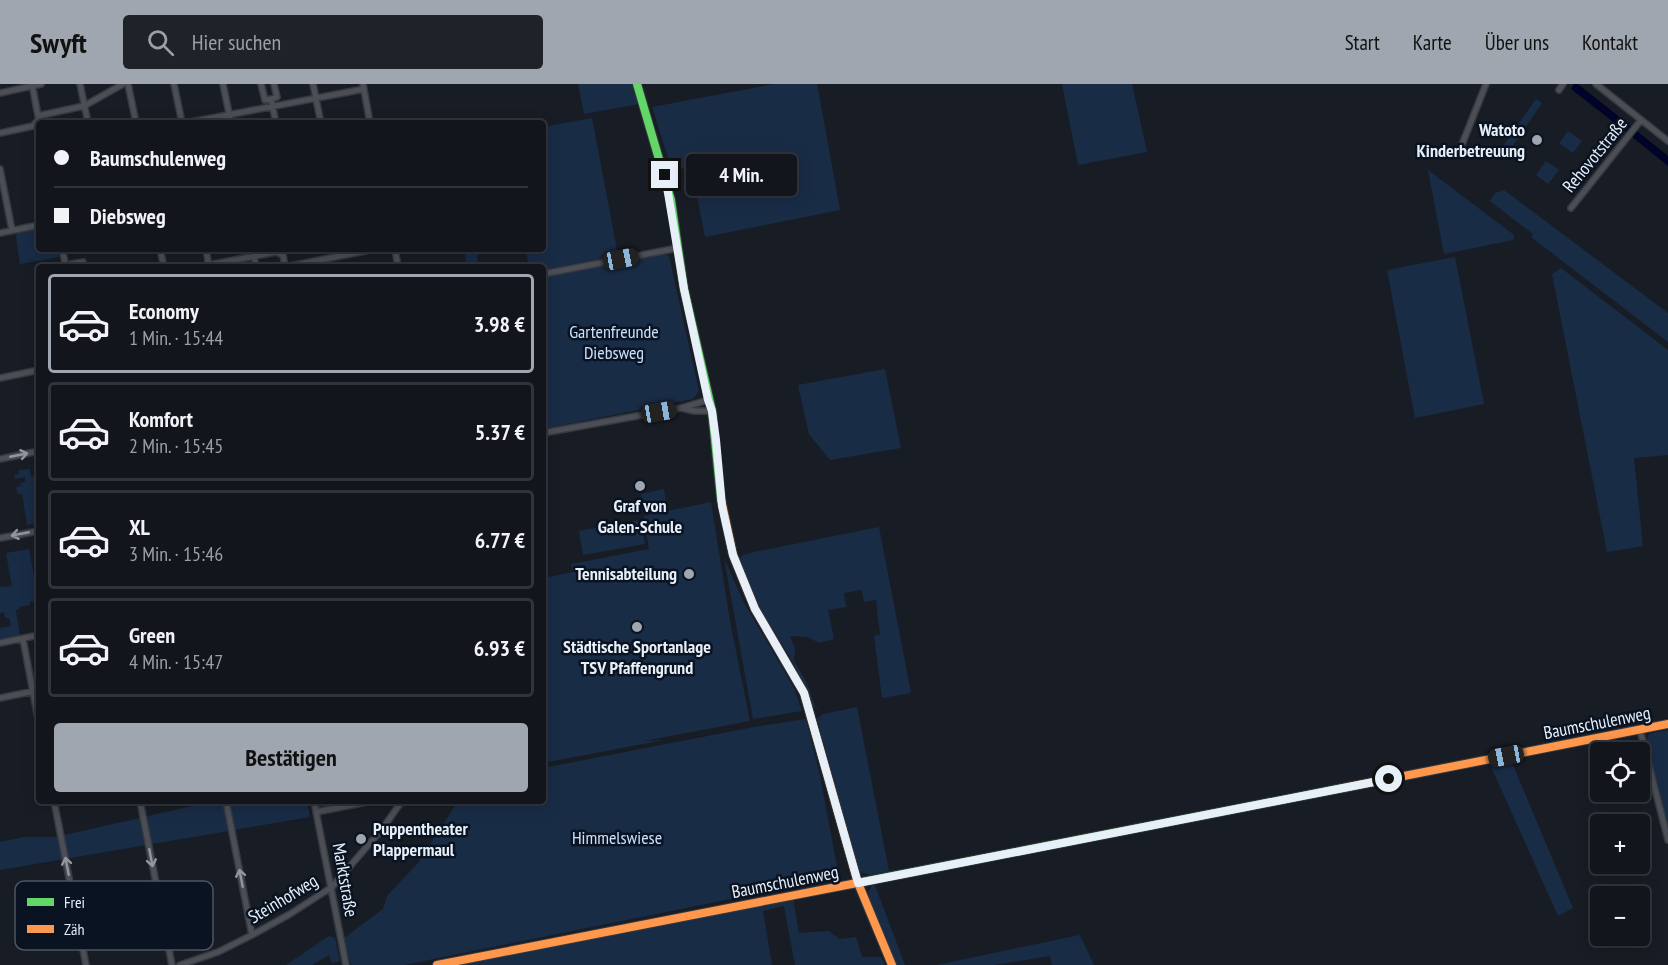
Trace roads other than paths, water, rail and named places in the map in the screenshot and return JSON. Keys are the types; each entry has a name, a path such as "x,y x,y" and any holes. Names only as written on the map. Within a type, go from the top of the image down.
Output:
{"street":[{"path":"0,93 41,84"},
{"path":"80,84 87,120"},
{"path":"40,120 42,115 84,106 123,84"},
{"path":"128,84 135,120"},
{"path":"174,84 181,120"},
{"path":"223,84 231,120"},
{"path":"261,84 265,100 277,97 274,84"},
{"path":"313,84 320,120"},
{"path":"637,84 665,175 705,401 712,411 722,506 733,555 755,609 804,693 858,883 892,965"},
{"path":"1459,152 1486,84"},
{"path":"1559,90 1563,84"},
{"path":"1596,84 1668,141"},
{"path":"32,85 39,120"},
{"path":"202,120 316,98 363,86 369,120"},
{"path":"271,99 275,120"},
{"name":"Rehovotstraße","path":"1571,208 1641,120"},
{"path":"0,133 36,124"},
{"path":"0,168 12,230"},
{"path":"0,233 36,226"},
{"path":"546,273 678,248"},
{"path":"253,252 255,264"},
{"path":"218,264 279,252"},
{"path":"300,264 360,252"},
{"path":"0,378 36,371"},
{"path":"546,432 681,408 705,401"},
{"path":"681,408 712,411"},
{"path":"0,459 36,452"},
{"path":"0,538 36,532"},
{"path":"0,643 36,637"},
{"path":"0,698 36,691 22,639"},
{"name":"Baumschulenweg","path":"437,965 1668,724"},
{"path":"1640,730 1668,840"},
{"path":"55,804 70,881"},
{"path":"141,804 156,881"},
{"path":"227,804 252,935"},
{"name":"Marktstraße","path":"315,804 346,965"},
{"path":"316,812 357,804"},
{"name":"Steinhofweg","path":"180,965 218,952 252,935 281,920 332,887 383,828 400,804"},
{"path":"83,950 86,965"},
{"path":"169,950 172,965"}],"place":[{"name":"Watoto Kinderbetreuung","path":"1537,140"},
{"name":"Graf von Galen-Schule","path":"640,486"},
{"name":"Tennisabteilung","path":"689,574"},
{"name":"Städtische Sportanlage TSV Pfaffengrund","path":"637,627"},
{"name":"Puppentheater Plappermaul","path":"361,839"}],"park label":[{"name":"Gartenfreunde Diebsweg","path":"614,342"},
{"name":"Himmelswiese","path":"617,838"}]}
